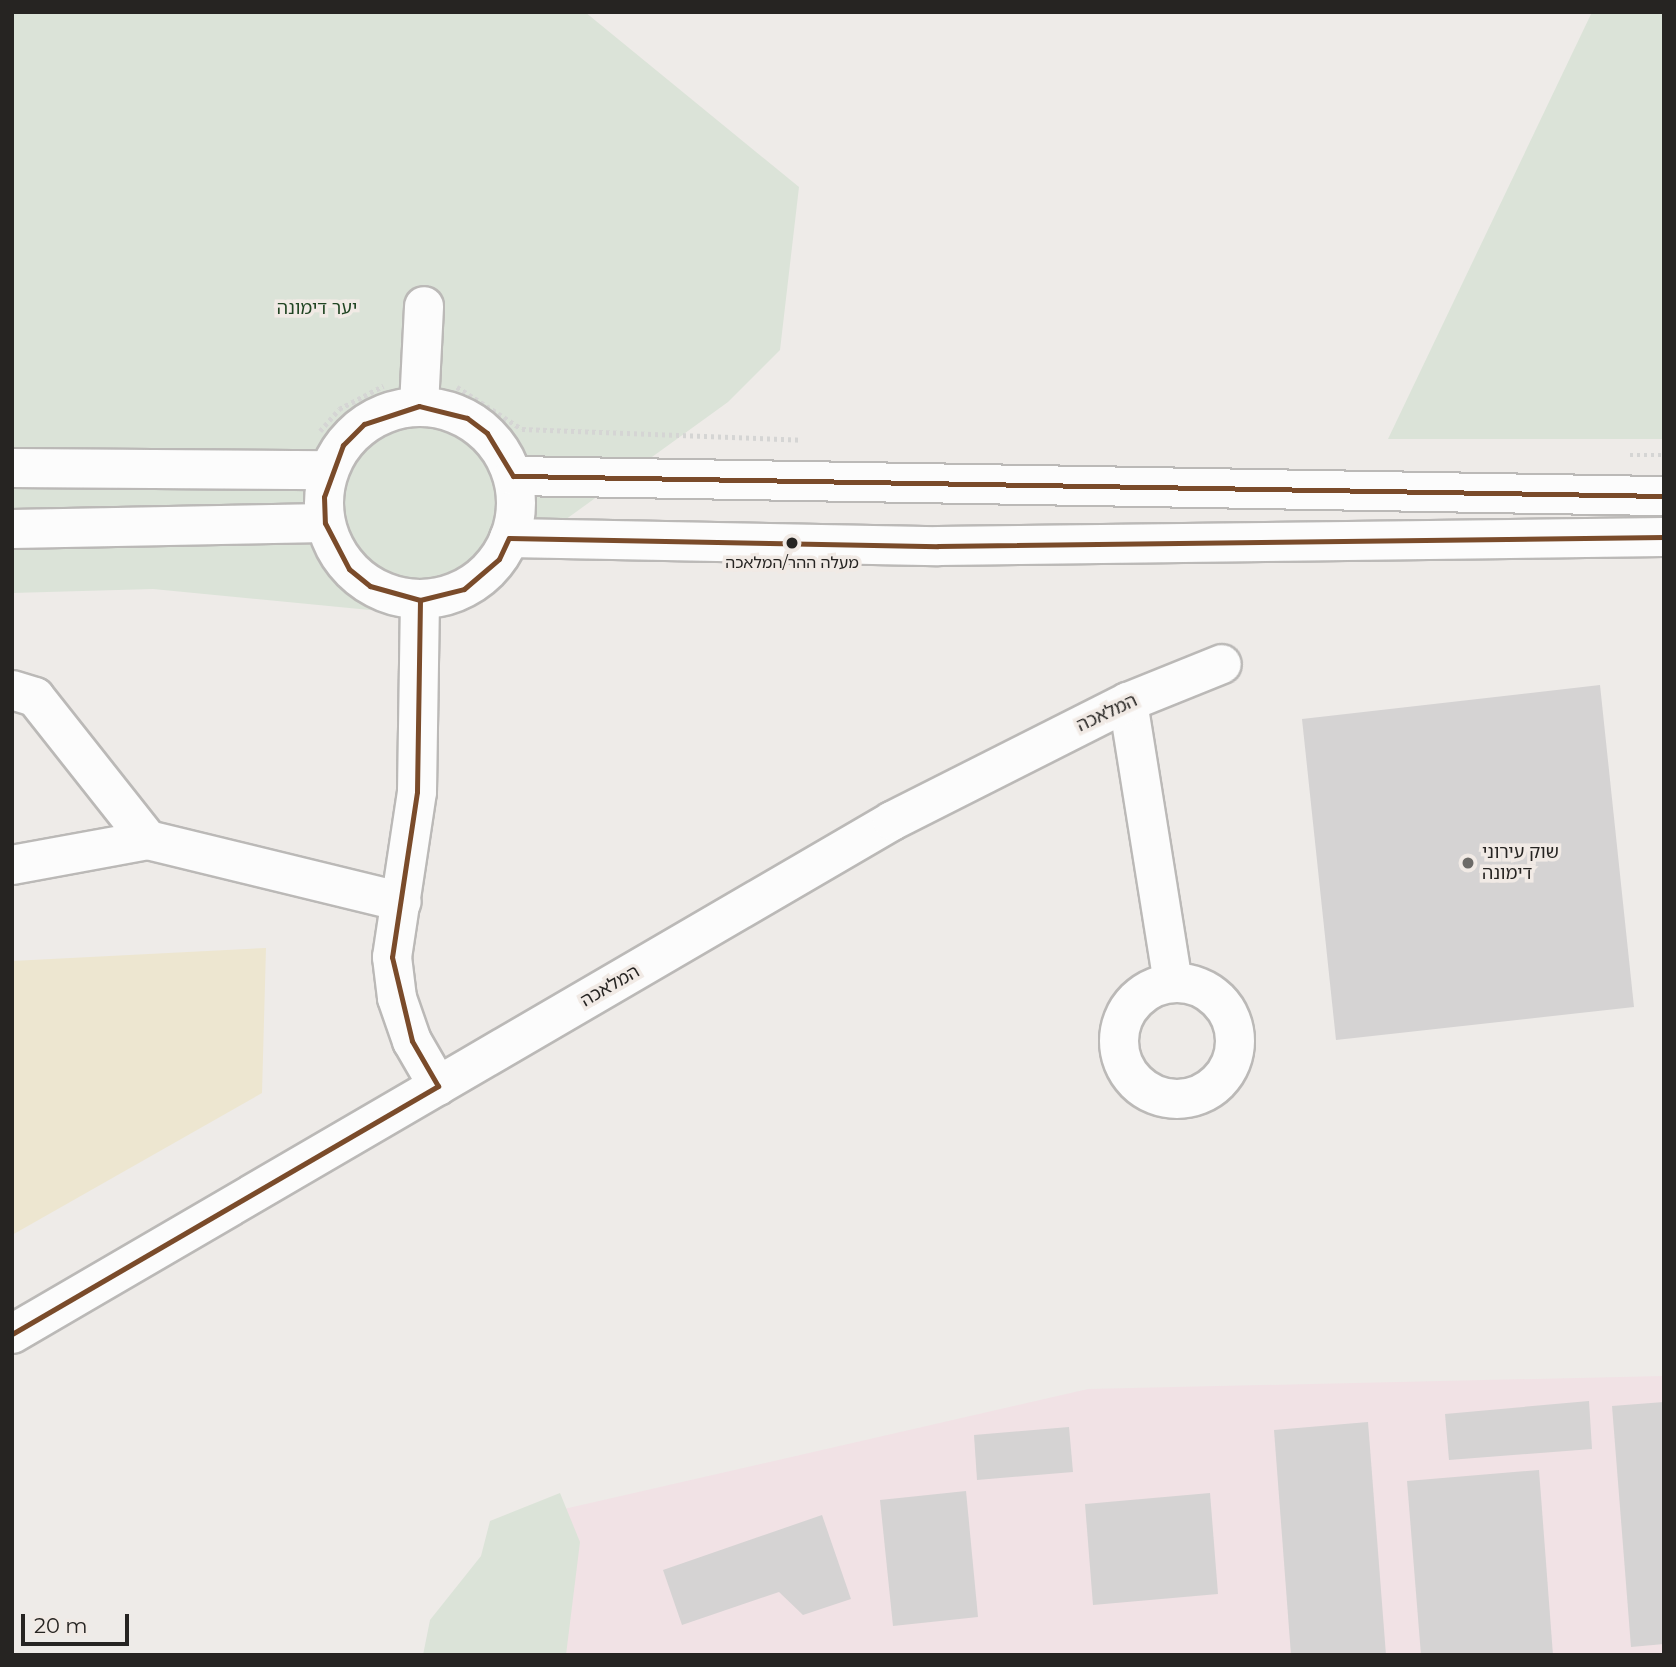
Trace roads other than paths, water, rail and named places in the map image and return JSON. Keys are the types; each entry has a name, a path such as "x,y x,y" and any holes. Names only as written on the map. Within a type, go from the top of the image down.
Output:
{"main road":[{"path":"419,393 424,306"},
{"path":"419,393 467,418 487,433 513,476 509,538 499,559 474,582 419,600 394,596 359,578 334,548 325,523 329,470 364,424 419,393"},
{"path":"12,468 329,470"},
{"path":"513,476 1664,496"},
{"path":"12,529 325,523"},
{"path":"509,538 938,546 1664,537"},
{"path":"419,600 421,729 402,902 393,957 397,998 438,1086"},
{"name":"המלאכה","path":"12,1334 892,821 1128,702 1222,664"},
{"path":"12,690 34,698 148,840"},
{"path":"1128,702 1173,982"},
{"path":"12,864 148,840 402,902"}],"place":[{"name":"מעלה ההר/המלאכה","path":"792,543"},
{"name":"שוק עירוני דימונה","path":"1468,863"}],"park label":[{"name":"יער דימונה","path":"317,308"}]}
